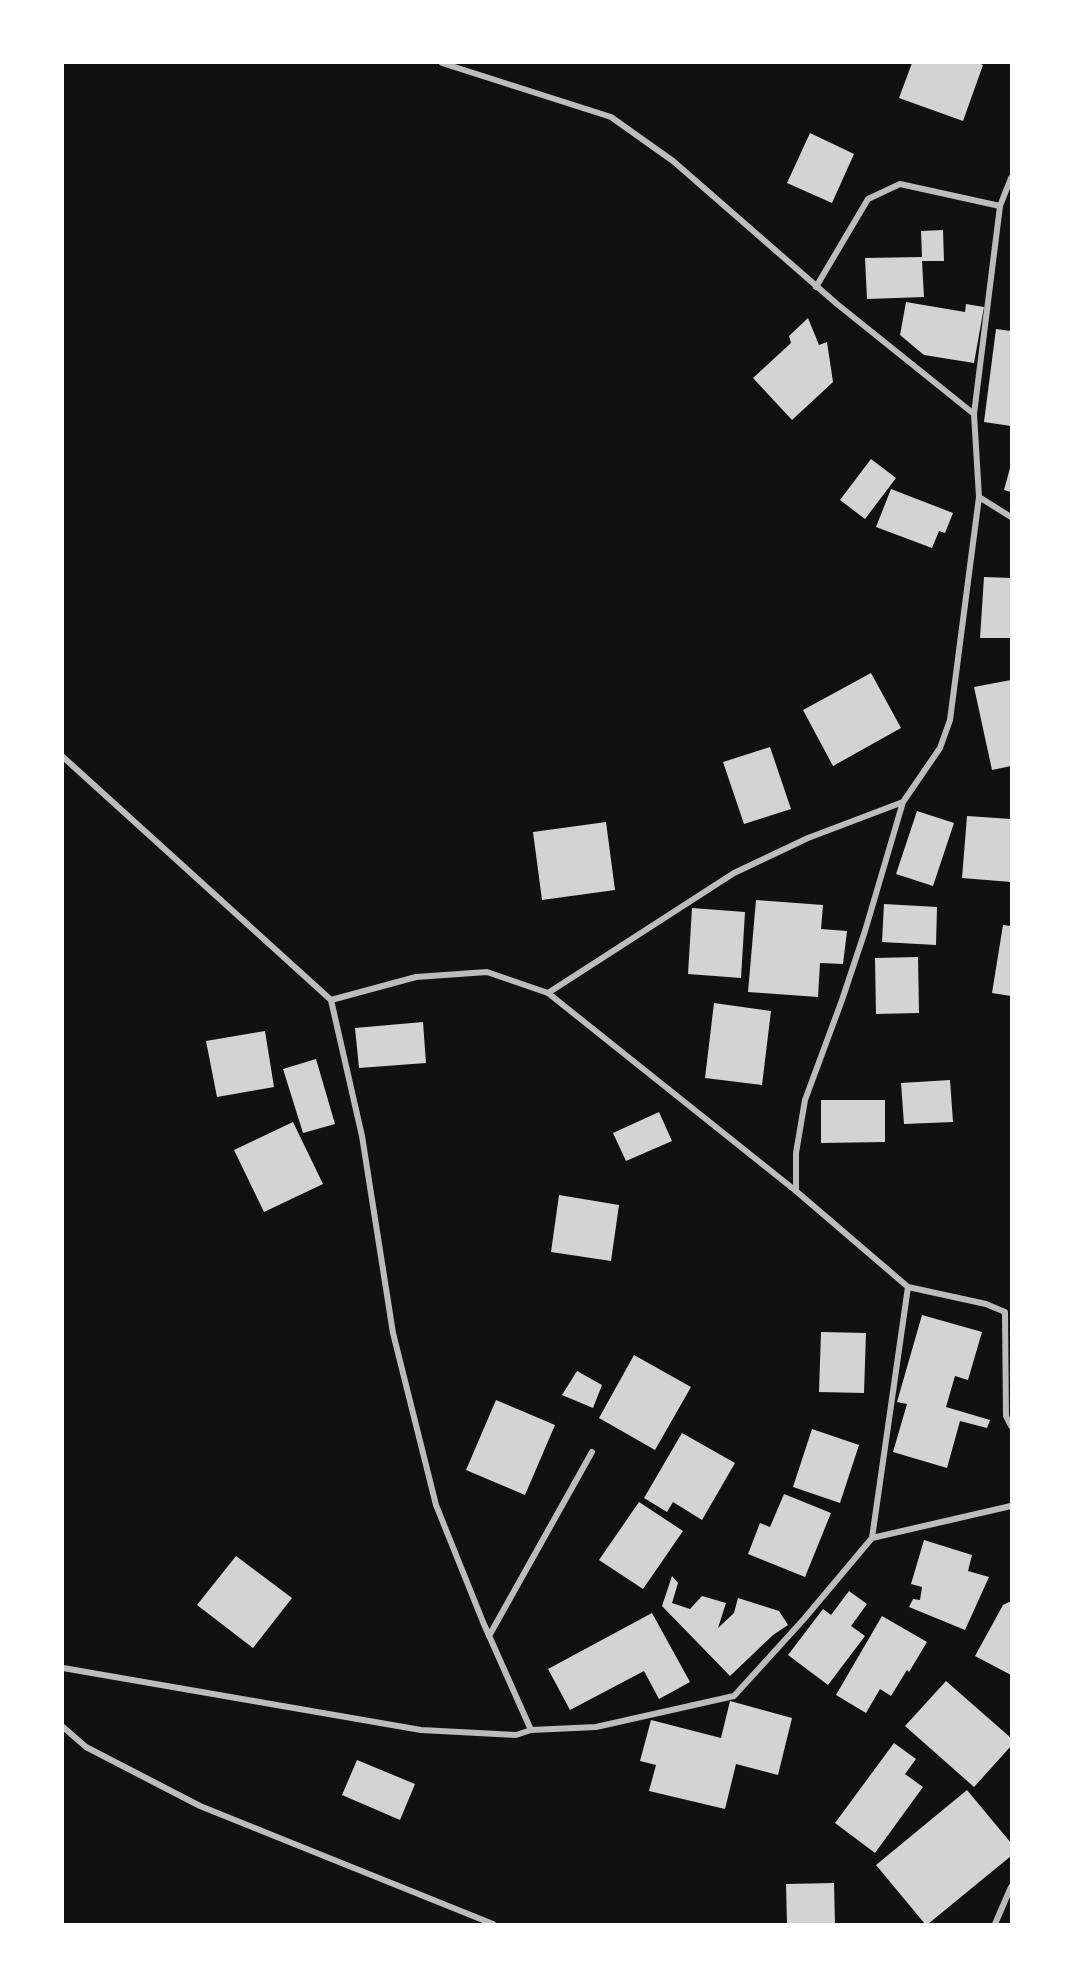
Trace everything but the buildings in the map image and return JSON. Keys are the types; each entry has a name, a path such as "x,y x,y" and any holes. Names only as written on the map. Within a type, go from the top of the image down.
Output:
{"street":[{"path":"442,63 611,117 673,161 816,287 974,414"},
{"path":"796,1191 796,1153 805,1100 862,941 903,802 940,748 950,720 979,497 974,414 1000,206 1011,178"},
{"path":"816,287 868,199 900,184 1000,206"},
{"path":"979,497 1011,517"},
{"path":"63,757 331,1000 362,1136 393,1333 436,1505 489,1636 531,1730"},
{"path":"548,993 735,873 808,838 903,802"},
{"path":"331,1000 416,977 487,972 548,993 796,1191 908,1287 986,1304 1005,1312 1006,1416 1011,1426"},
{"path":"63,1668 421,1730 516,1735 531,1730 596,1727 734,1696 804,1619 872,1538 908,1287"},
{"path":"489,1636 592,1452"},
{"path":"872,1538 1011,1506"},
{"path":"63,1727 86,1747 200,1806 493,1924"},
{"path":"995,1924 1011,1887"}]}
